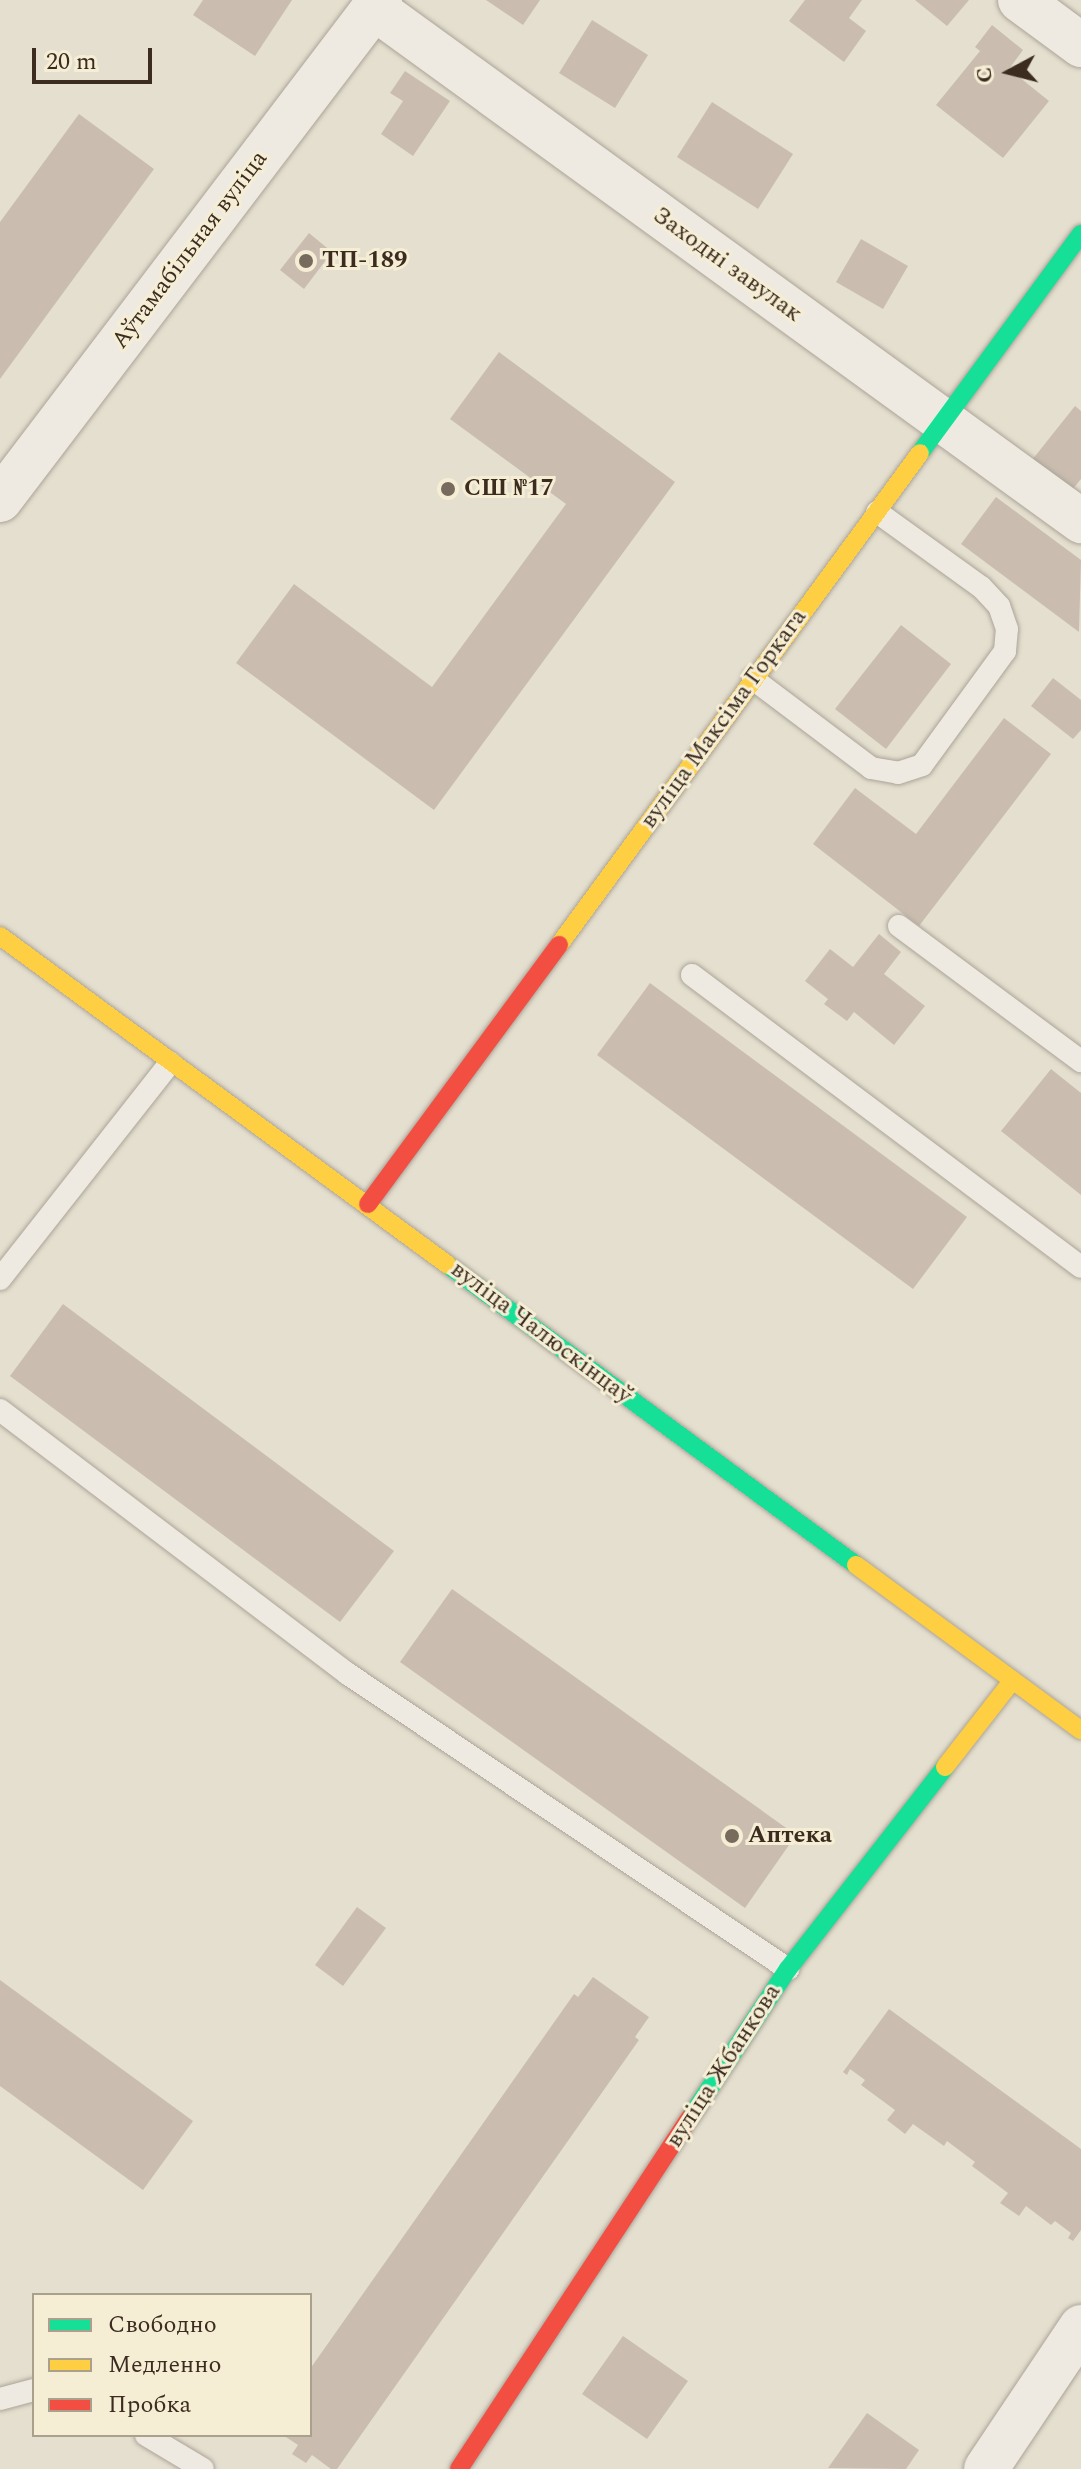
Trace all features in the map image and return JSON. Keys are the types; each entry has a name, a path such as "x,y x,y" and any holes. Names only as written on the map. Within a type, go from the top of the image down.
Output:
{"street":[{"path":"1020,0 1081,45"},
{"name":"Заходні завулак","path":"377,4 1081,521"},
{"name":"Аўтамабільная вуліца","path":"0,500 377,4"},
{"name":"вуліца Максіма Горкага","path":"368,1204 1081,234"},
{"name":"вуліца Чалюскінцаў","path":"0,936 1081,1730"},
{"name":"вуліца Жбанкова","path":"459,2469 788,1969 1013,1680"},
{"path":"986,2469 1081,2327"}],"lane":[{"path":"753,679 871,768 898,773 922,765 1005,651 1007,629 999,606 981,587 877,512"},
{"path":"899,926 1081,1061"},
{"path":"692,975 1081,1267"},
{"path":"0,1279 170,1063"},
{"path":"0,1410 348,1674 788,1969"},
{"path":"0,2399 32,2391"},
{"path":"149,2437 203,2469"}],"building":[{"path":"203,0 292,0 255,56 193,15"},
{"path":"486,0 540,0 523,25"},
{"path":"805,0 862,0 849,18 866,31 844,62 789,21"},
{"path":"915,0 969,0 947,26"},
{"path":"592,20 648,55 615,108 559,73"},
{"path":"992,25 1023,50 1009,69 1049,101 1003,158 936,105 980,51 975,47"},
{"path":"405,71 450,101 413,156 381,134 403,101 390,93"},
{"path":"712,102 793,154 758,209 677,157"},
{"path":"79,114 154,169 0,379 0,222"},
{"name":"ТП-189","path":"309,233 332,252 304,289 280,270"},
{"path":"861,239 908,266 883,309 836,282"},
{"path":"499,352 675,482 434,810 236,663 294,584 432,687 566,504 450,419"},
{"path":"1075,406 1081,411 1081,479 1072,490 1032,460"},
{"path":"996,497 1081,560 1079,632 961,544"},
{"path":"901,625 951,664 886,749 835,709"},
{"path":"1053,678 1081,700 1081,730 1073,739 1031,706"},
{"path":"1004,718 1051,754 919,926 813,844 855,788 916,834"},
{"path":"879,934 901,952 884,974 925,1006 894,1045 854,1012 847,1021 824,1004 828,999 805,981 830,949 853,967"},
{"path":"650,983 967,1217 913,1289 597,1055"},
{"path":"1051,1069 1081,1093 1081,1195 1001,1131"},
{"path":"63,1304 394,1551 340,1622 10,1376"},
{"path":"452,1589 796,1835 745,1908 400,1662"},
{"path":"357,1907 386,1928 343,1986 315,1965"},
{"path":"593,1977 649,2017 635,2037 639,2040 337,2469 331,2469 312,2455 306,2463 292,2454 298,2445 286,2437 312,2437 312,2366 574,1994 578,1997"},
{"path":"0,1980 193,2121 143,2190 0,2086"},
{"path":"889,2009 1081,2149 1081,2230 1073,2241 1068,2238 1071,2233 1055,2221 1051,2225 1026,2206 1019,2216 1000,2203 1008,2193 972,2166 975,2162 947,2141 944,2146 913,2124 905,2134 887,2120 895,2110 861,2085 865,2080 850,2069 847,2075 843,2072"},
{"path":"623,2336 688,2381 647,2439 582,2394"},
{"path":"867,2413 919,2450 906,2469 828,2468"}],"traffic: fast":[{"path":"920,453 1081,234"},
{"path":"448,1265 856,1565"},
{"path":"690,2118 788,1969 945,1767"}],"traffic: slow":[{"path":"559,945 920,453"},
{"path":"0,936 448,1265"},
{"path":"856,1565 1081,1730"},
{"path":"945,1767 1013,1680"}],"traffic: jam":[{"path":"368,1204 559,945"},
{"path":"459,2469 690,2118"}],"place":[{"name":"ТП-189","path":"306,261"},
{"name":"СШ №17","path":"448,489"},
{"name":"Аптека","path":"732,1836"}]}
